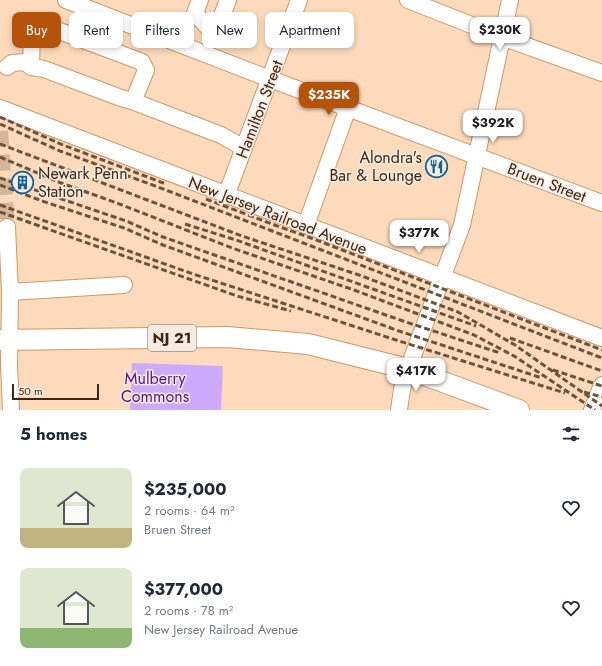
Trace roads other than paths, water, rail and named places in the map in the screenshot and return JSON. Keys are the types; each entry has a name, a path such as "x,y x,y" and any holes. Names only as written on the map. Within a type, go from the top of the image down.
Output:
{"main road":[{"name":"NJ 21","path":"5,340 222,337 308,344 408,368 519,410"}],"street":[{"name":"Bruen Street","path":"66,0 270,79 602,203"},
{"path":"200,0 195,13 211,31 216,31 228,0"},
{"name":"Hamilton Street","path":"226,196 299,0"},
{"path":"408,0 502,37 602,73"},
{"path":"399,410 402,389 408,368 462,225 510,0"},
{"path":"31,67 32,30 41,24 142,62 146,70 135,98 127,99"},
{"path":"4,67 12,63 26,62 31,67 44,69 221,135 244,148"},
{"name":"New Jersey Railroad Avenue","path":"0,108 226,196 309,219 442,278 602,338"},
{"path":"309,219 348,108"},
{"path":"7,227 7,299 5,340 10,366 12,410"},
{"path":"7,299 124,285"},
{"path":"592,410 602,385"}],"tunnel":[{"path":"0,131 7,227"}],"railway":[{"path":"0,117 63,145 166,184"},
{"path":"0,124 60,151 158,187 602,358"},
{"path":"0,144 242,236 359,275 458,312 515,345 602,406"},
{"path":"0,157 61,183 117,203 232,248 354,290 474,335 514,356 595,410"},
{"path":"0,178 126,221 163,237 403,321 500,353"},
{"path":"0,185 42,201 124,228 163,245 399,331 542,378"},
{"path":"206,199 602,350"},
{"path":"0,205 193,274 565,393"},
{"path":"0,212 237,296 291,311"},
{"path":"185,224 236,240 476,326"},
{"path":"510,338 602,371"},
{"path":"553,370 602,386"},
{"path":"584,392 602,397"}],"place":[{"name":"Alondra's Bar & Lounge","path":"437,166"},
{"name":"Newark Penn Station","path":"23,182"}],"park label":[{"name":"Mulberry Commons","path":"155,387"}]}
